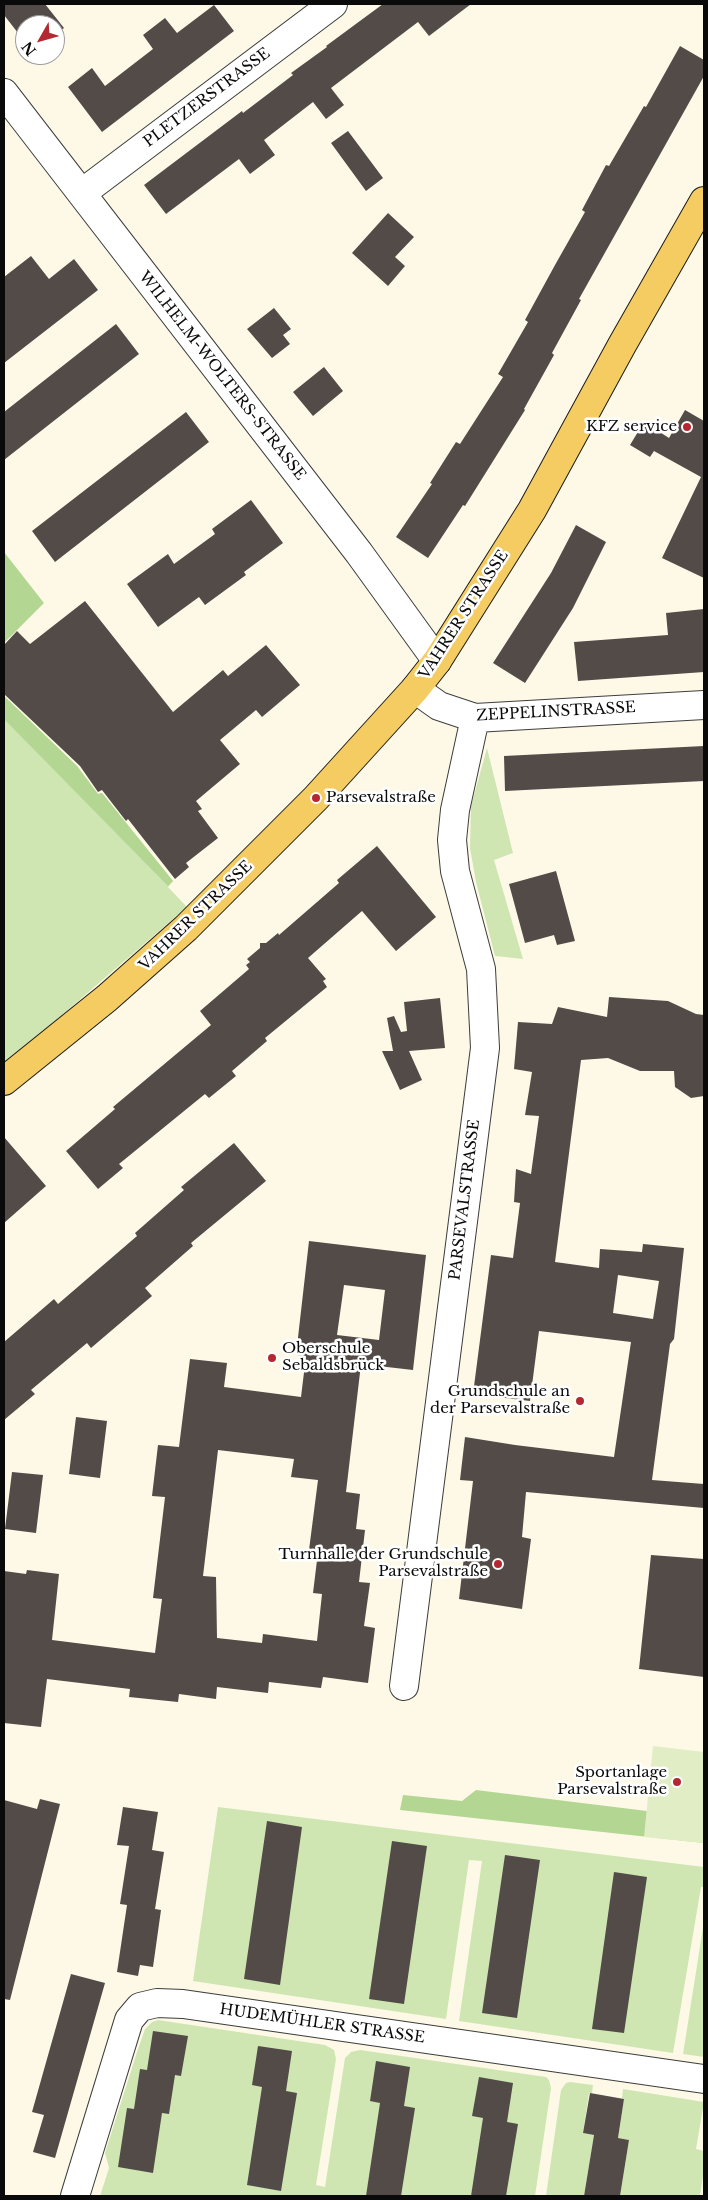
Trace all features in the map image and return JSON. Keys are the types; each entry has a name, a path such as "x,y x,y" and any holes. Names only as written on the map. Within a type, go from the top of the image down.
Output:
{"main road":[{"name":"VAHRER STRASSE","path":"4,1082 107,998 186,928 316,798 415,689 437,661 532,510 622,345 704,201"}],"street":[{"name":"PLETZERSTRASSE","path":"82,193 332,4"},
{"name":"WILHELM-WOLTERS-STRASSE","path":"4,93 359,554 437,661"},
{"name":"ZEPPELINSTRASSE","path":"415,689 439,706 475,718 704,705"},
{"name":"PARSEVALSTRASSE","path":"404,1686 484,1048 481,969 455,871 452,840 455,810 475,718"},
{"name":"HUDEMÜHLER STRASSE","path":"75,2196 129,2020 140,2007 157,2003 183,2004 704,2079"}],"green space":[{"path":"4,552 44,603 4,643"},
{"path":"4,696 77,766 98,794 102,793 173,881 168,887 187,907 4,1065"},
{"path":"4,696 77,766 98,794 102,793 173,881 168,886 4,719"},
{"path":"487,748 513,853 494,860 523,959 495,956 476,882 470,848 471,806"},
{"name":"Sportanlage Parsevalstraße","path":"653,1746 704,1752 704,1843 644,1837"},
{"path":"476,1790 704,1818 704,1843 400,1810 403,1795 462,1801"},
{"path":"218,1807 704,1867 704,1887 701,1887 673,2053 459,2021 482,1861 469,1860 446,2019 193,1981"},
{"path":"704,1921 704,2057 683,2054"},
{"path":"158,2020 325,2045 334,2050 336,2059 316,2185 325,2187 345,2058 351,2052 360,2050 546,2077 551,2088 535,2196 100,2196 109,2168 105,2153 137,2052 145,2029 152,2022"},
{"path":"566,2083 593,2085 592,2093 589,2093 583,2133 594,2135 584,2196 546,2196 561,2090"},
{"path":"623,2089 704,2102 696,2149 704,2151 704,2169 700,2196 620,2196 629,2140 618,2138 624,2099 622,2098"}],"building":[{"path":"4,4 45,4 54,15 15,15 15,29 4,15"},
{"path":"383,4 471,4 429,36 418,22 331,88 344,105 326,119 313,102 264,140 275,155 250,174 239,159 166,214 144,185 242,111 243,113 293,75 291,73"},
{"path":"214,5 234,31 102,132 68,87 92,68 105,86 153,49 143,35 165,18 177,33"},
{"path":"680,46 704,60 704,76 579,299 581,300 552,353 554,355 525,410 465,506 463,505 428,558 396,537 432,484 430,483 456,442 460,444 503,377 498,374 528,322 525,320 585,212 582,210 606,165 609,166 644,106 646,107"},
{"path":"348,131 383,178 366,191 331,143"},
{"path":"388,213 414,237 395,257 405,266 388,286 352,253"},
{"path":"31,256 49,279 74,259 98,290 4,363 4,277"},
{"path":"274,308 291,329 283,335 290,344 272,358 247,329"},
{"path":"116,324 139,354 4,460 4,412"},
{"path":"324,367 343,391 313,416 293,392"},
{"path":"685,410 704,421 704,578 662,558 701,477 654,451 650,457 630,445 644,422 669,438"},
{"path":"186,412 209,442 55,562 32,531"},
{"path":"251,500 283,543 244,572 246,575 205,605 199,597 158,627 127,584 168,554 174,564 215,534 212,529"},
{"path":"576,525 606,542 573,608 525,683 493,663 551,573"},
{"path":"85,601 173,712 223,670 228,676 266,645 300,685 262,717 256,710 220,740 240,764 196,801 202,809 198,811 218,838 186,863 189,867 175,879 128,819 126,821 102,790 98,792 80,766 4,694 4,645 17,631 30,644"},
{"path":"704,609 704,672 578,681 574,642 668,635 666,613"},
{"path":"704,746 704,781 505,791 504,756"},
{"path":"377,846 436,917 396,951 362,911 308,958 326,979 323,981 327,987 265,1038 267,1041 232,1071 236,1076 209,1098 205,1094 119,1164 123,1168 98,1189 66,1151 115,1109 113,1107 211,1025 200,1011 249,969 246,965 250,962 247,959 260,948 260,943 266,943 278,933 279,935 339,883 337,880"},
{"path":"556,871 575,941 557,945 554,935 525,943 509,884"},
{"path":"609,997 668,1001 696,1014 704,1015 704,1096 691,1098 675,1087 674,1071 640,1071 608,1058 581,1060 555,1262 599,1268 600,1249 642,1252 643,1244 684,1248 674,1339 670,1344 652,1480 704,1484 704,1508 526,1492 522,1537 531,1539 522,1609 459,1599 473,1481 460,1480 465,1437 614,1457 631,1342 539,1331 530,1401 473,1394 491,1255 513,1258 520,1203 514,1202 516,1169 531,1174 539,1116 525,1115 532,1072 514,1069 518,1022 552,1024 558,1007 607,1017","holes":["618,1275 659,1281 653,1319 613,1313"]},
{"path":"440,998 445,1048 409,1051 422,1080 400,1090 382,1051 393,1051 387,1018 394,1016 401,1032 407,1031 404,1002"},
{"path":"4,1137 46,1186 4,1223"},
{"path":"234,1143 266,1181 191,1243 193,1246 145,1288 152,1296 91,1348 87,1343 31,1390 35,1394 4,1420 4,1342 54,1299 58,1304 137,1236 135,1233 184,1190 181,1187"},
{"path":"309,1241 426,1255 413,1370 361,1364 346,1492 360,1494 356,1529 365,1530 359,1582 370,1583 364,1626 375,1628 368,1683 323,1677 321,1688 269,1682 268,1693 217,1687 216,1699 179,1694 178,1702 129,1697 130,1689 47,1679 41,1727 4,1723 4,1571 26,1574 27,1570 59,1574 52,1640 155,1653 162,1599 153,1598 165,1497 152,1496 158,1445 179,1447 190,1359 227,1363 224,1387 301,1397 306,1356 296,1355","holes":["344,1285 385,1290 379,1340 337,1335","218,1450 294,1459 291,1477 318,1480 309,1550 318,1552 313,1593 322,1594 317,1641 263,1634 262,1643 217,1638 216,1577 203,1576"]},
{"path":"76,1417 107,1421 100,1478 69,1474"},
{"path":"12,1472 43,1475 36,1533 5,1529"},
{"path":"651,1555 704,1559 704,1677 639,1669"},
{"path":"40,1799 60,1804 10,2000 4,1999 4,1800 37,1809"},
{"path":"123,1807 158,1812 152,1850 164,1852 155,1909 161,1910 153,1967 140,1965 138,1976 117,1972 127,1905 120,1904 129,1846 117,1845"},
{"path":"267,1821 302,1827 280,1985 244,1979"},
{"path":"392,1841 427,1846 404,2004 369,1999"},
{"path":"505,1855 540,1860 517,2018 482,2013"},
{"path":"614,1872 647,1877 624,2033 592,2029"},
{"path":"71,1974 105,1983 55,2158 33,2152 44,2115 32,2112"},
{"path":"153,2031 188,2036 181,2076 175,2075 169,2114 162,2113 153,2173 118,2167 127,2108 134,2109 140,2069 147,2070"},
{"path":"258,2046 292,2051 286,2091 297,2093 281,2191 247,2185 262,2087 252,2085"},
{"path":"376,2061 410,2067 404,2106 415,2108 401,2196 366,2196 380,2103 370,2101"},
{"path":"479,2077 513,2083 507,2122 518,2124 506,2196 471,2196 483,2118 472,2116"},
{"path":"590,2093 624,2099 618,2138 629,2140 620,2196 584,2196 594,2135 583,2133"}],"place":[{"name":"KFZ service","path":"687,427"},
{"name":"Parsevalstraße","path":"316,798"},
{"name":"Oberschule Sebaldsbrück","path":"272,1358"},
{"name":"Grundschule an der Parsevalstraße","path":"580,1401"},
{"name":"Turnhalle der Grundschule Parsevalstraße","path":"498,1564"},
{"name":"Sportanlage Parsevalstraße","path":"677,1782"}]}
